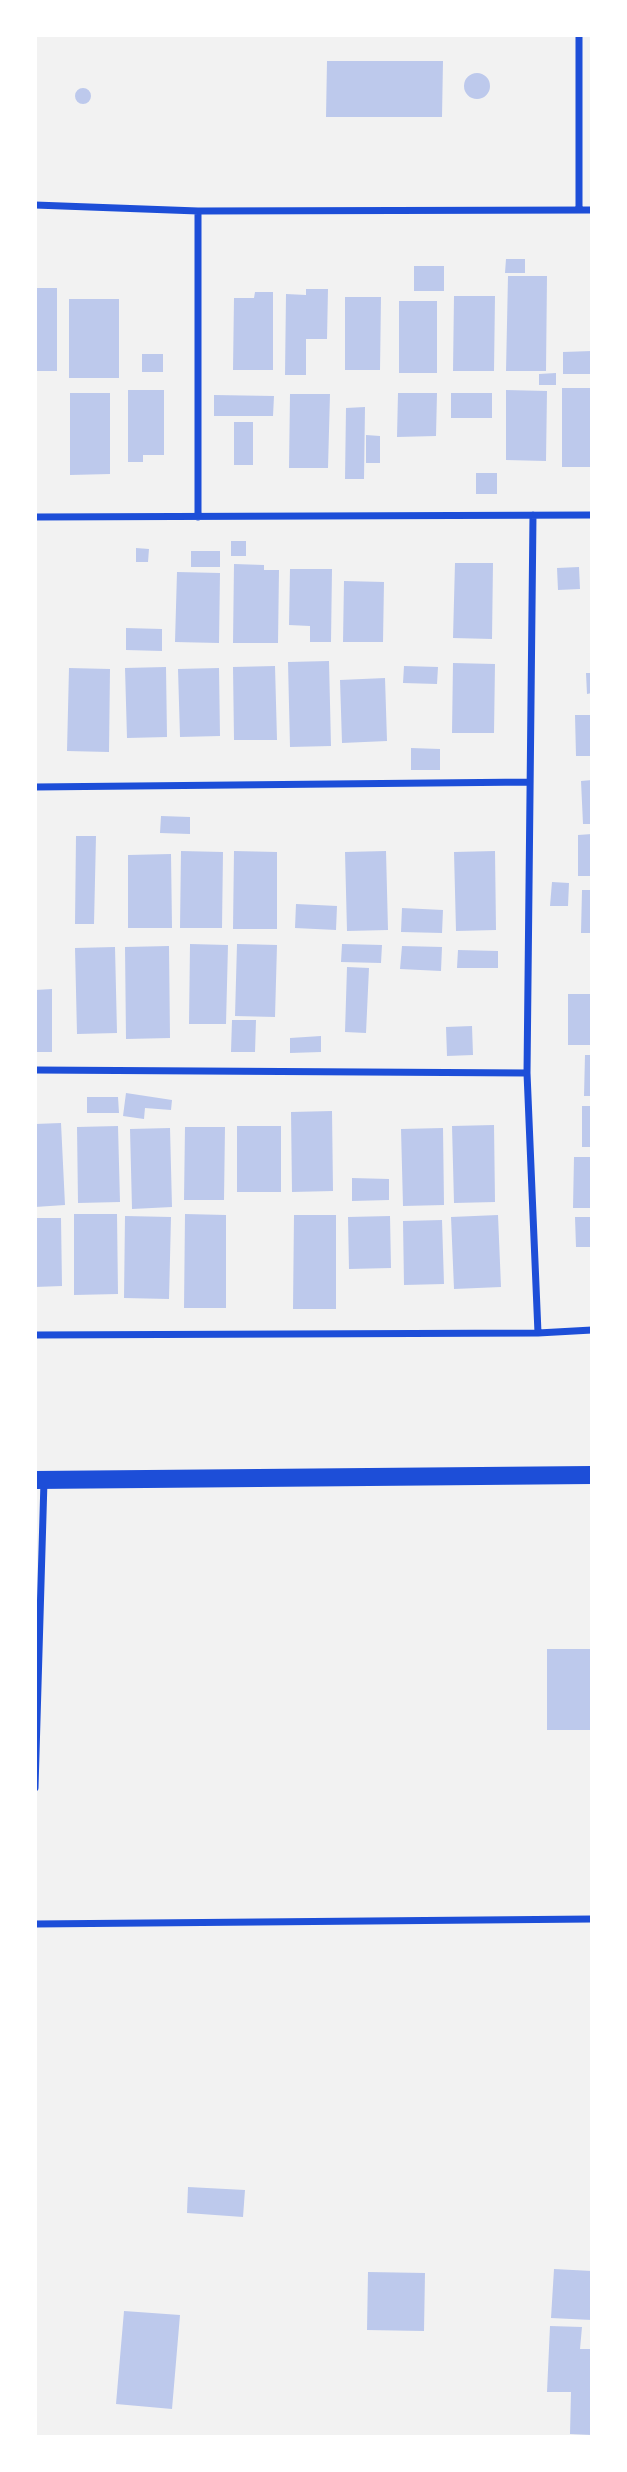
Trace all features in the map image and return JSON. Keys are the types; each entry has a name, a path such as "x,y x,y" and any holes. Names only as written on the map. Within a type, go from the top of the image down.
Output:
{"main road":[{"path":"39,1480 592,1475"}],"street":[{"path":"579,35 579,210"},
{"path":"35,205 198,211 592,210"},
{"path":"198,211 198,517"},
{"path":"533,515 527,1073 538,1333"},
{"path":"35,517 592,515"},
{"path":"35,787 530,782"},
{"path":"35,1070 527,1073"},
{"path":"35,1335 538,1333 592,1330"},
{"path":"35,1788 39,1480"},
{"path":"35,1924 592,1919"}],"building":[{"path":"327,61 443,61 442,117 326,117"},
{"path":"477,73 486,77 490,86 486,95 477,99 468,95 464,86 468,77"},
{"path":"83,88 89,90 89,102 83,104 77,102 75,96 77,90"},
{"path":"506,259 525,259 525,273 505,273"},
{"path":"414,266 444,266 444,291 414,291"},
{"path":"508,276 547,276 546,371 506,371"},
{"path":"35,288 57,288 57,371 35,371"},
{"path":"306,289 328,289 327,339 306,339 306,375 285,375 286,294 306,295"},
{"path":"255,292 273,292 273,370 233,370 234,298 254,298"},
{"path":"454,296 495,296 494,371 453,371"},
{"path":"345,297 381,297 380,370 345,370"},
{"path":"69,299 119,299 119,378 69,378"},
{"path":"399,301 437,301 437,373 399,373"},
{"path":"592,351 592,374 563,374 563,352"},
{"path":"142,354 163,354 163,372 142,372"},
{"path":"556,373 556,385 539,385 539,374"},
{"path":"562,388 592,388 592,467 562,467"},
{"path":"128,390 164,390 164,455 143,455 143,462 128,462"},
{"path":"506,390 547,391 546,461 506,460"},
{"path":"70,393 110,393 110,474 70,475"},
{"path":"398,393 437,393 436,436 397,437"},
{"path":"451,393 492,393 492,418 451,418"},
{"path":"290,394 330,394 328,468 289,468"},
{"path":"214,395 274,396 273,416 214,416"},
{"path":"365,407 364,479 345,479 346,408"},
{"path":"234,422 253,422 253,465 234,465"},
{"path":"366,435 380,436 380,463 366,463"},
{"path":"476,473 497,473 497,494 476,494"},
{"path":"231,541 246,541 246,556 231,556"},
{"path":"136,548 149,549 148,562 136,562"},
{"path":"191,551 220,551 220,567 191,567"},
{"path":"455,563 493,563 492,639 453,638"},
{"path":"234,564 264,565 264,570 279,570 278,643 233,643"},
{"path":"579,567 580,589 558,590 557,568"},
{"path":"290,569 332,569 331,642 310,642 310,626 289,625"},
{"path":"177,572 220,573 219,643 175,642"},
{"path":"344,581 384,582 383,642 343,642"},
{"path":"126,628 162,629 162,651 126,650"},
{"path":"329,661 331,746 290,747 288,662"},
{"path":"453,663 495,664 494,733 452,733"},
{"path":"275,666 277,740 234,740 233,667"},
{"path":"404,666 438,667 437,684 403,683"},
{"path":"166,667 167,737 127,738 125,668"},
{"path":"69,668 110,669 109,752 67,751"},
{"path":"219,668 220,736 180,737 178,669"},
{"path":"586,673 592,673 592,693 587,694"},
{"path":"385,678 387,741 342,743 340,680"},
{"path":"575,715 592,715 592,756 576,756"},
{"path":"411,748 440,749 440,770 411,770"},
{"path":"592,780 592,824 583,824 581,781"},
{"path":"161,816 190,817 190,834 160,833"},
{"path":"592,834 592,876 578,876 578,835"},
{"path":"76,836 96,836 94,924 75,924"},
{"path":"181,851 223,852 222,928 180,928"},
{"path":"234,851 277,852 277,929 233,929"},
{"path":"386,851 388,930 347,931 345,852"},
{"path":"495,851 496,930 456,931 454,852"},
{"path":"171,854 172,928 128,928 128,855"},
{"path":"552,882 569,883 568,906 550,906"},
{"path":"582,890 592,890 592,933 581,933"},
{"path":"296,904 337,906 336,930 295,928"},
{"path":"402,908 443,910 442,933 401,932"},
{"path":"190,944 228,945 226,1024 189,1024"},
{"path":"237,944 277,945 275,1017 235,1016"},
{"path":"342,944 382,945 381,963 341,962"},
{"path":"169,946 170,1038 126,1039 125,947"},
{"path":"402,946 442,947 441,971 400,969"},
{"path":"115,947 117,1033 77,1034 75,948"},
{"path":"458,950 498,951 498,968 457,968"},
{"path":"347,967 369,968 366,1033 345,1032"},
{"path":"52,989 52,1052 35,1052 35,990"},
{"path":"568,994 592,994 592,1045 568,1045"},
{"path":"232,1020 256,1020 255,1052 231,1052"},
{"path":"472,1026 473,1055 447,1056 446,1027"},
{"path":"321,1036 321,1052 290,1053 290,1038"},
{"path":"585,1055 592,1055 592,1096 584,1096"},
{"path":"126,1093 172,1100 171,1110 145,1108 144,1119 123,1116"},
{"path":"87,1097 118,1097 119,1113 87,1113"},
{"path":"582,1106 592,1106 592,1147 582,1147"},
{"path":"332,1111 333,1191 292,1192 291,1112"},
{"path":"61,1123 65,1205 35,1207 35,1124"},
{"path":"494,1125 495,1202 454,1203 452,1126"},
{"path":"118,1126 120,1202 78,1203 77,1127"},
{"path":"237,1126 281,1126 281,1192 237,1192"},
{"path":"185,1127 225,1127 224,1200 184,1200"},
{"path":"170,1128 172,1207 132,1209 130,1129"},
{"path":"443,1128 444,1205 403,1206 401,1129"},
{"path":"574,1157 592,1157 592,1208 573,1208"},
{"path":"352,1178 389,1179 389,1200 352,1201"},
{"path":"74,1214 117,1214 118,1294 74,1295"},
{"path":"185,1214 226,1215 226,1308 184,1308"},
{"path":"294,1215 336,1215 336,1309 293,1309"},
{"path":"498,1215 501,1287 454,1289 451,1217"},
{"path":"125,1216 171,1217 169,1299 124,1298"},
{"path":"390,1216 391,1268 349,1269 348,1217"},
{"path":"575,1217 592,1217 592,1247 576,1247"},
{"path":"35,1218 61,1218 62,1286 35,1287"},
{"path":"442,1220 444,1284 404,1285 403,1221"},
{"path":"547,1649 592,1649 592,1730 547,1730"},
{"path":"188,2187 245,2190 243,2217 187,2213"},
{"path":"554,2269 592,2271 592,2320 551,2318"},
{"path":"368,2272 425,2273 424,2331 367,2330"},
{"path":"124,2311 180,2315 172,2409 116,2404"},
{"path":"550,2326 582,2327 580,2349 592,2349 592,2435 570,2434 571,2392 547,2392"}]}
